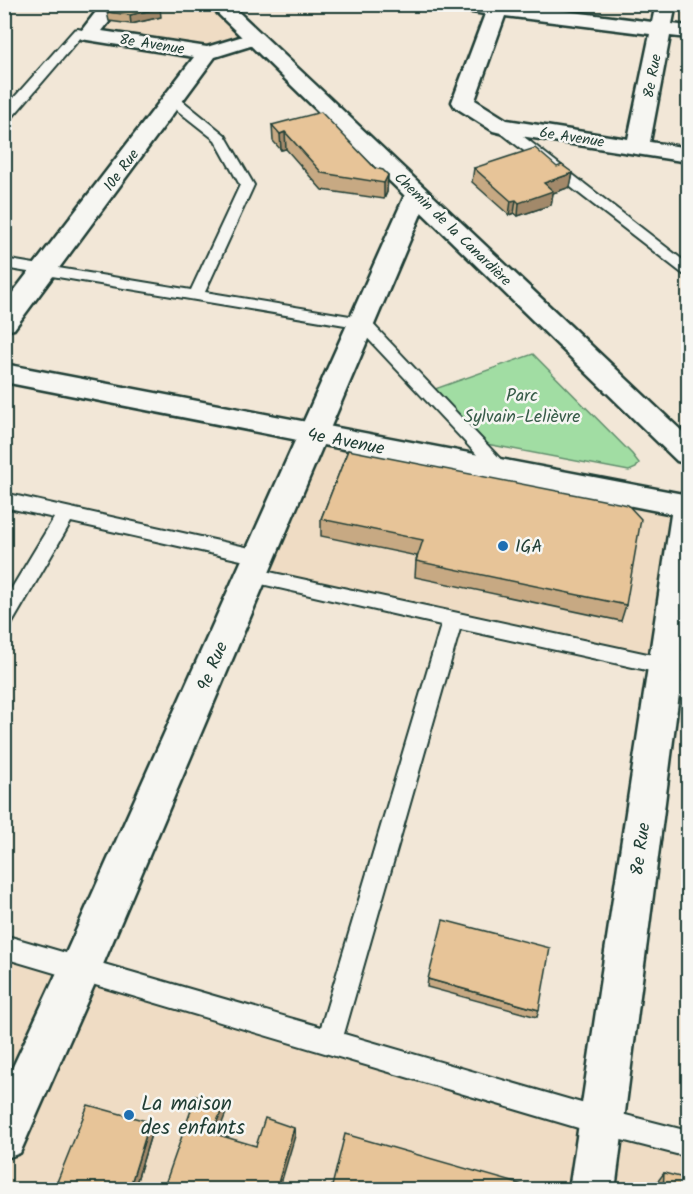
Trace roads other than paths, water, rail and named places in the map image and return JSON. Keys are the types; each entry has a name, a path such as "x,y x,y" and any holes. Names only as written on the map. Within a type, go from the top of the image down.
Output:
{"street":[{"name":"8e Avenue","path":"113,4 88,35 208,53 253,39"},
{"name":"Chemin de la Canardière","path":"218,4 688,454"},
{"path":"453,4 498,7 688,32"},
{"name":"8e Rue","path":"638,147 666,4"},
{"name":"6e Avenue","path":"498,7 463,102 501,126 688,155"},
{"name":"10e Rue","path":"4,323 208,53"},
{"name":"9e Rue","path":"4,1137 81,967 417,195"},
{"name":"4e Avenue","path":"4,374 688,507"},
{"name":"8e Rue","path":"592,1190 677,679 688,507"}],"lane":[{"path":"4,118 78,33"},
{"path":"173,100 220,138 247,185 196,295"},
{"path":"501,126 688,271"},
{"path":"4,263 362,323 502,471"},
{"path":"4,500 66,514 677,679"},
{"path":"4,619 66,514"},
{"path":"329,1041 453,620"},
{"path":"4,946 602,1122 688,1144"}],"place":[{"name":"IGA","path":"503,546"},
{"name":"La maison des enfants","path":"129,1115"}],"park label":[{"name":"Parc Sylvain-Lelièvre","path":"522,405"}]}
